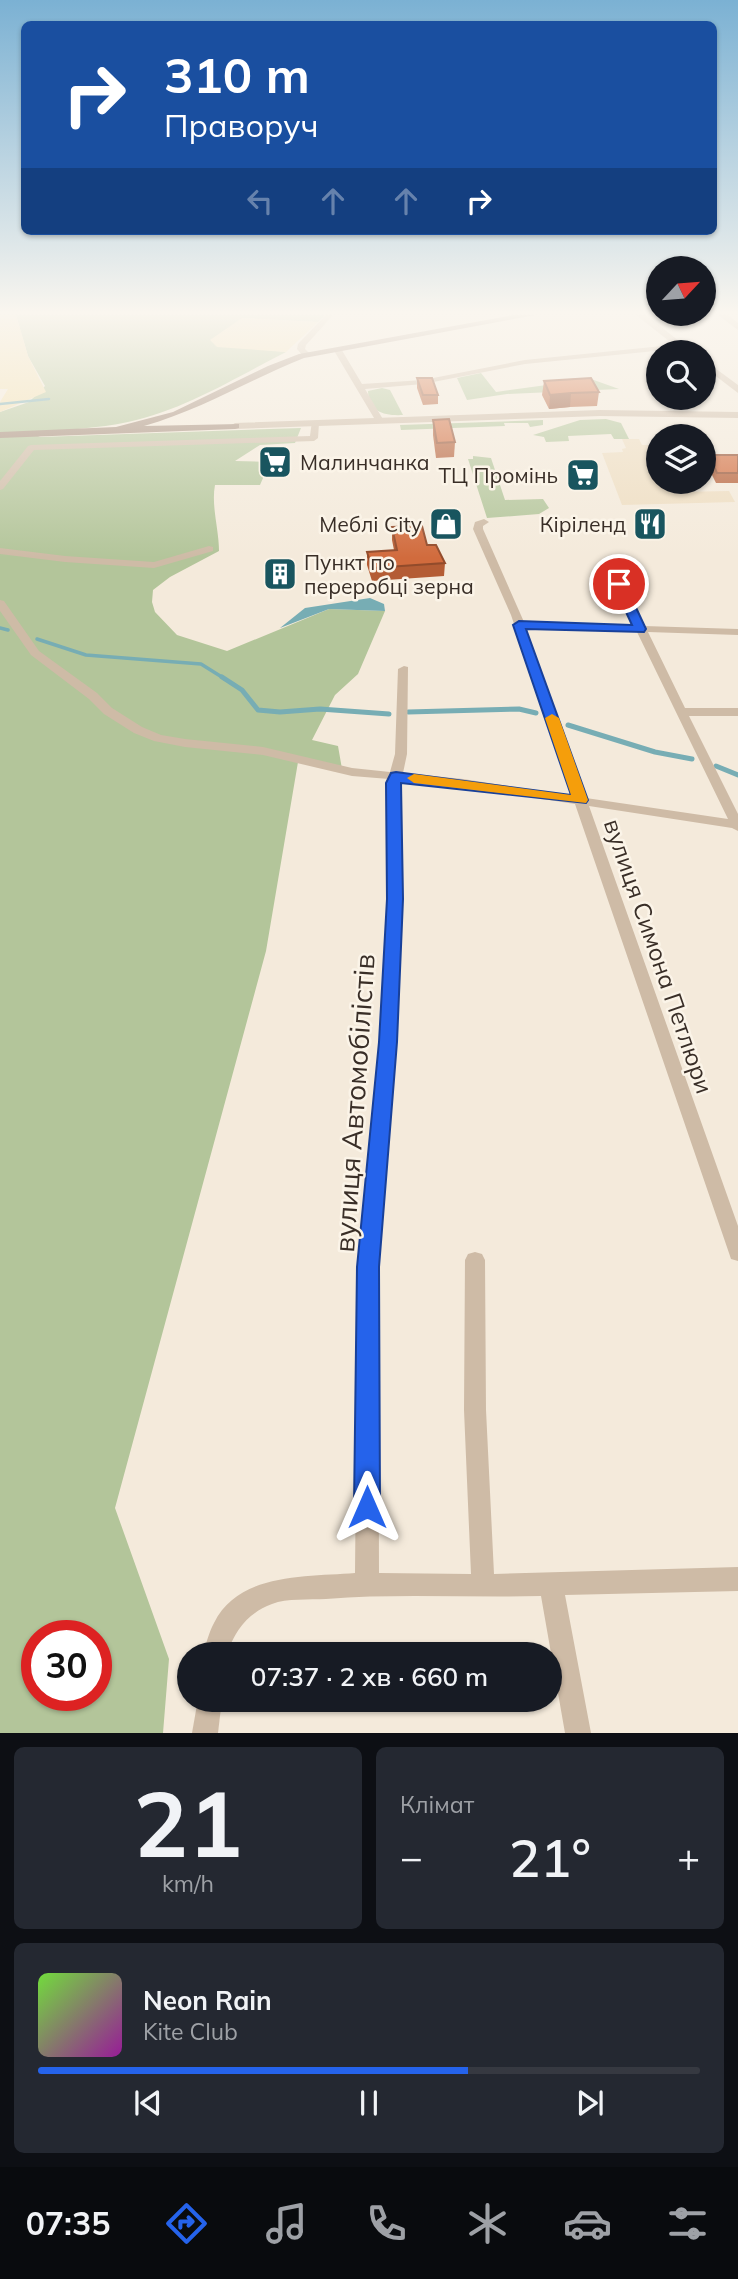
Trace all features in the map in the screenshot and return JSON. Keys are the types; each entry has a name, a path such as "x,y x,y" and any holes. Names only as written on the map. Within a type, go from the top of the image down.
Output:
{"main road":[{"path":"116,431 167,418 216,396"},
{"path":"198,405 201,419"},
{"path":"167,418 201,419 235,426"},
{"path":"0,435 235,426"}],"street":[{"path":"364,396 380,421"},
{"path":"235,426 614,413 737,417"},
{"path":"0,487 31,447 314,438 316,423"},
{"name":"вулиця Симона Петлюри","path":"484,522 478,524 478,529 519,625 738,1253"},
{"path":"0,551 154,565 209,549"},
{"path":"610,566 738,826"},
{"path":"0,603 36,653 93,696 108,712 138,730 176,742 263,751 338,769 581,800 738,826"},
{"path":"519,625 738,632"},
{"name":"вулиця Автомобілістів","path":"367,1584 368,1267 388,1042 395,899 393,788 401,754 404,669"},
{"path":"681,712 738,712"},
{"path":"475,1260 475,1410 483,1586"},
{"path":"219,1642 223,1629 250,1602 262,1595 290,1589 367,1584 483,1586 738,1579"},
{"path":"551,1584 578,1733"},
{"path":"205,1733 208,1712"}],"green space":[{"path":"35,396 200,396 149,417 36,435 40,437 301,428 295,443 260,445 235,461 270,462 260,485 215,485 219,551 170,577 153,590 155,612 177,635 227,651 329,609 385,611 358,674 335,695 312,740 338,746 342,769 298,762 266,951 115,1508 169,1659 163,1733 0,1733 0,412 29,402"},
{"path":"369,396 393,396 403,415 390,415 379,411"},
{"path":"465,396 495,396 467,400"},
{"path":"606,419 621,423 629,439 614,439 611,434 568,436 569,441 546,442 544,437 533,435 580,420"},
{"path":"543,420 543,425 530,427 528,423 504,423 505,426 401,430 400,425"},
{"path":"473,456 491,458 505,500 543,499 549,508 539,514 487,518 468,459 473,459"}],"sand":[{"path":"4,396 37,396 0,412 0,402"}],"shaded area":[{"path":"622,439 639,439 642,445 646,445 646,494 716,494 716,491 729,491 735,502 622,505 602,453 623,452 622,449 626,448"}],"water":[{"path":"370,598 384,604 385,611 329,609 280,628 305,608"}],"building":[{"path":"449,419 455,442 437,443 433,420"},
{"path":"716,455 738,455 738,473 717,473"},
{"path":"422,526 427,545 436,545 445,563 372,568 367,552 397,550 392,527"}],"waterway":[{"path":"0,404 49,399"},
{"path":"0,628 8,630"},
{"path":"37,639 86,655 201,664 225,679"},
{"path":"222,677 242,690 258,710 280,712 320,709 389,714"},
{"path":"408,712 519,709 536,713"},
{"path":"568,725 655,752 692,759"},
{"path":"716,766 738,775"}],"slow traffic":[{"path":"414,778 581,800 552,718"}],"place":[{"name":"Малинчанка","path":"275,462"},
{"name":"ТЦ Промінь","path":"583,475"},
{"name":"Меблі City","path":"446,524"},
{"name":"Кіріленд","path":"650,524"},
{"name":"Пункт по переробці зерна","path":"280,574"}],"route":[{"path":"367,1507 368,1267 388,1042 395,899 394,783 396,776 581,800 519,625 640,629 619,584"}]}
